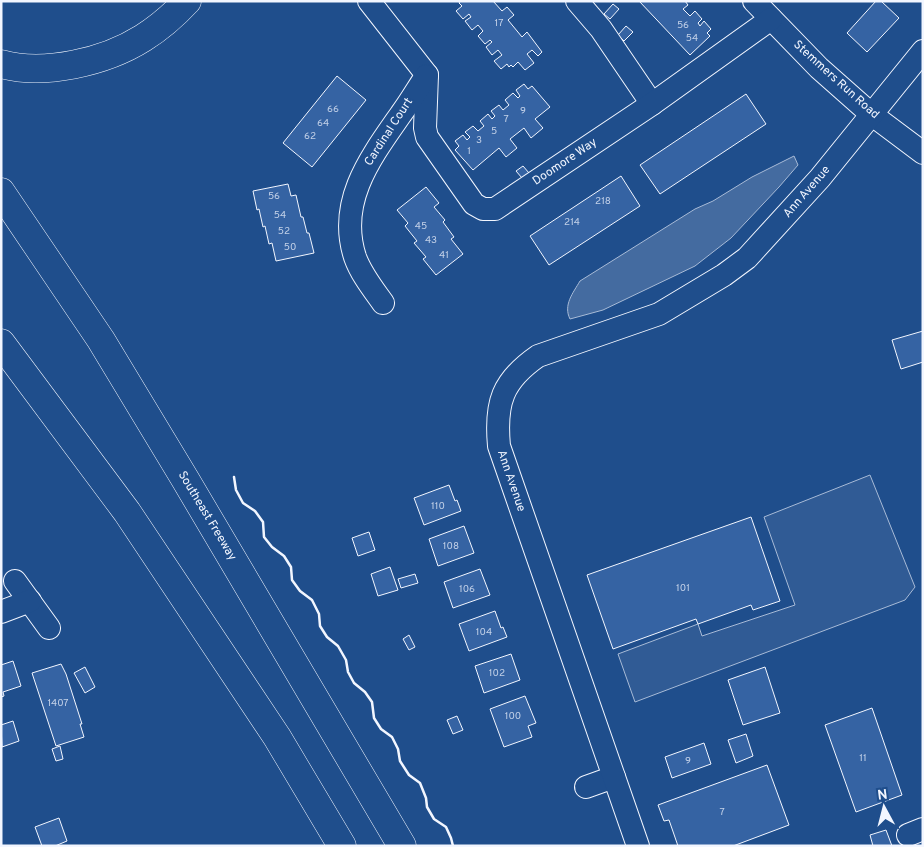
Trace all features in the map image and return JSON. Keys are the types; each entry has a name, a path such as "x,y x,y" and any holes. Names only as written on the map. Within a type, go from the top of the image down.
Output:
{"highway":[{"path":"1,64 38,68 74,65 110,54 142,39 172,16 187,1"},
{"name":"Southeast Freeway","path":"1,192 101,340 402,846"},
{"path":"1,343 127,512 277,737 342,846"}],"street":[{"path":"369,1 427,75"},
{"path":"577,1 602,29 652,104"},
{"name":"Stemmers Run Road","path":"754,1 819,68 871,114 923,153"},
{"name":"Doomore Way","path":"427,75 425,128 427,137 474,204 483,210 495,209 652,104 771,19"},
{"name":"Ann Avenue","path":"638,846 499,446 497,421 505,389 522,367 538,356 659,314 724,275 747,258 823,175 923,51"},
{"name":"Cardinal Court","path":"383,303 355,257 352,237 352,205 359,182 373,153 427,75"},
{"path":"15,580 49,628"},
{"path":"1,612 30,601"},
{"path":"586,787 614,777"}],"shaded area":[{"path":"794,156 798,165 779,187 731,238 695,266 603,310 570,319 568,304 580,281 695,209"},
{"path":"870,475 915,587 905,600 635,702 618,654 698,624 702,636 795,605 764,517"}],"building":[{"path":"460,1 493,1 502,11 507,7 514,15 508,20 522,37 527,32 542,52 538,56 532,50 527,54 534,63 525,70 518,62 513,67 511,65 509,67 507,64 501,69 494,61 502,55 498,50 492,55 486,47 492,42 490,40 485,44 478,36 483,31 478,25 472,30 465,21 471,17 469,14 463,19 456,11 462,6 459,3"},
{"path":"639,1 685,1 688,5 683,9 690,16 695,11 702,19 698,23 700,26 704,21 711,29 707,33 710,36 690,55"},
{"path":"876,1 881,1 899,18 867,52 847,33"},
{"path":"613,4 619,9 610,19 604,14"},
{"path":"626,26 633,32 624,41 618,35"},
{"path":"337,76 366,100 312,167 283,143"},
{"path":"524,84 528,89 532,86 550,107 535,119 543,128 531,138 524,128 510,139 517,148 506,157 499,148 473,170 455,150 459,146 455,141 463,135 467,140 470,137 465,132 473,126 478,131 484,126 480,121 488,114 492,119 495,116 491,111 499,105 503,110 509,105 505,100 513,93 518,98 520,96 516,90"},
{"path":"746,94 766,124 660,194 640,165"},
{"path":"523,166 529,173 522,178 516,171"},
{"path":"621,176 640,206 549,265 530,236"},
{"path":"288,184 291,196 296,195 301,217 303,217 307,233 309,233 314,253 276,261 272,243 269,244 259,209 257,210 253,191"},
{"path":"426,187 439,203 434,207 445,220 443,222 454,237 451,239 463,254 436,275 423,259 426,257 414,243 417,241 405,226 408,223 397,210"},
{"path":"923,331 923,362 901,369 892,340"},
{"path":"449,485 461,511 424,525 414,498"},
{"path":"751,517 780,601 753,610 751,605 698,624 696,619 613,649 587,575"},
{"path":"464,526 474,553 438,566 429,539"},
{"path":"369,532 375,550 358,556 352,538"},
{"path":"390,567 398,590 378,596 371,574"},
{"path":"480,569 490,595 453,608 444,582"},
{"path":"415,574 418,583 401,588 398,579"},
{"path":"495,611 501,628 503,627 507,637 469,651 459,624"},
{"path":"409,635 415,647 409,650 403,639"},
{"path":"511,654 520,680 484,693 475,666"},
{"path":"13,661 21,686 3,692 4,696 1,697 1,665"},
{"path":"61,664 82,724 80,724 84,737 56,746 32,673"},
{"path":"85,667 95,687 85,693 74,673"},
{"path":"765,667 780,713 743,725 728,680"},
{"path":"525,696 536,723 528,726 532,737 504,747 490,709"},
{"path":"872,708 902,795 856,812 825,725"},
{"path":"457,716 463,730 453,734 447,720"},
{"path":"13,721 19,741 2,747 1,725"},
{"path":"746,734 753,756 736,763 728,740"},
{"path":"704,743 711,764 672,778 665,757"},
{"path":"60,746 63,759 56,761 52,749"},
{"path":"767,765 789,825 733,846 678,846 669,820 664,821 658,805"},
{"path":"59,818 67,841 55,846 42,846 35,827"},
{"path":"886,830 892,846 873,846 870,835"}],"wall":[{"path":"234,477 236,490 243,503 255,511 263,522 264,537 272,547 284,556 291,567 292,580 300,591 312,600 319,614 320,626 327,637 338,646 346,660 348,672 354,683 365,692 372,702 374,718 381,729 392,737 398,749 400,761 409,775 420,783 426,798 427,807 434,819 446,827 453,846"}]}
